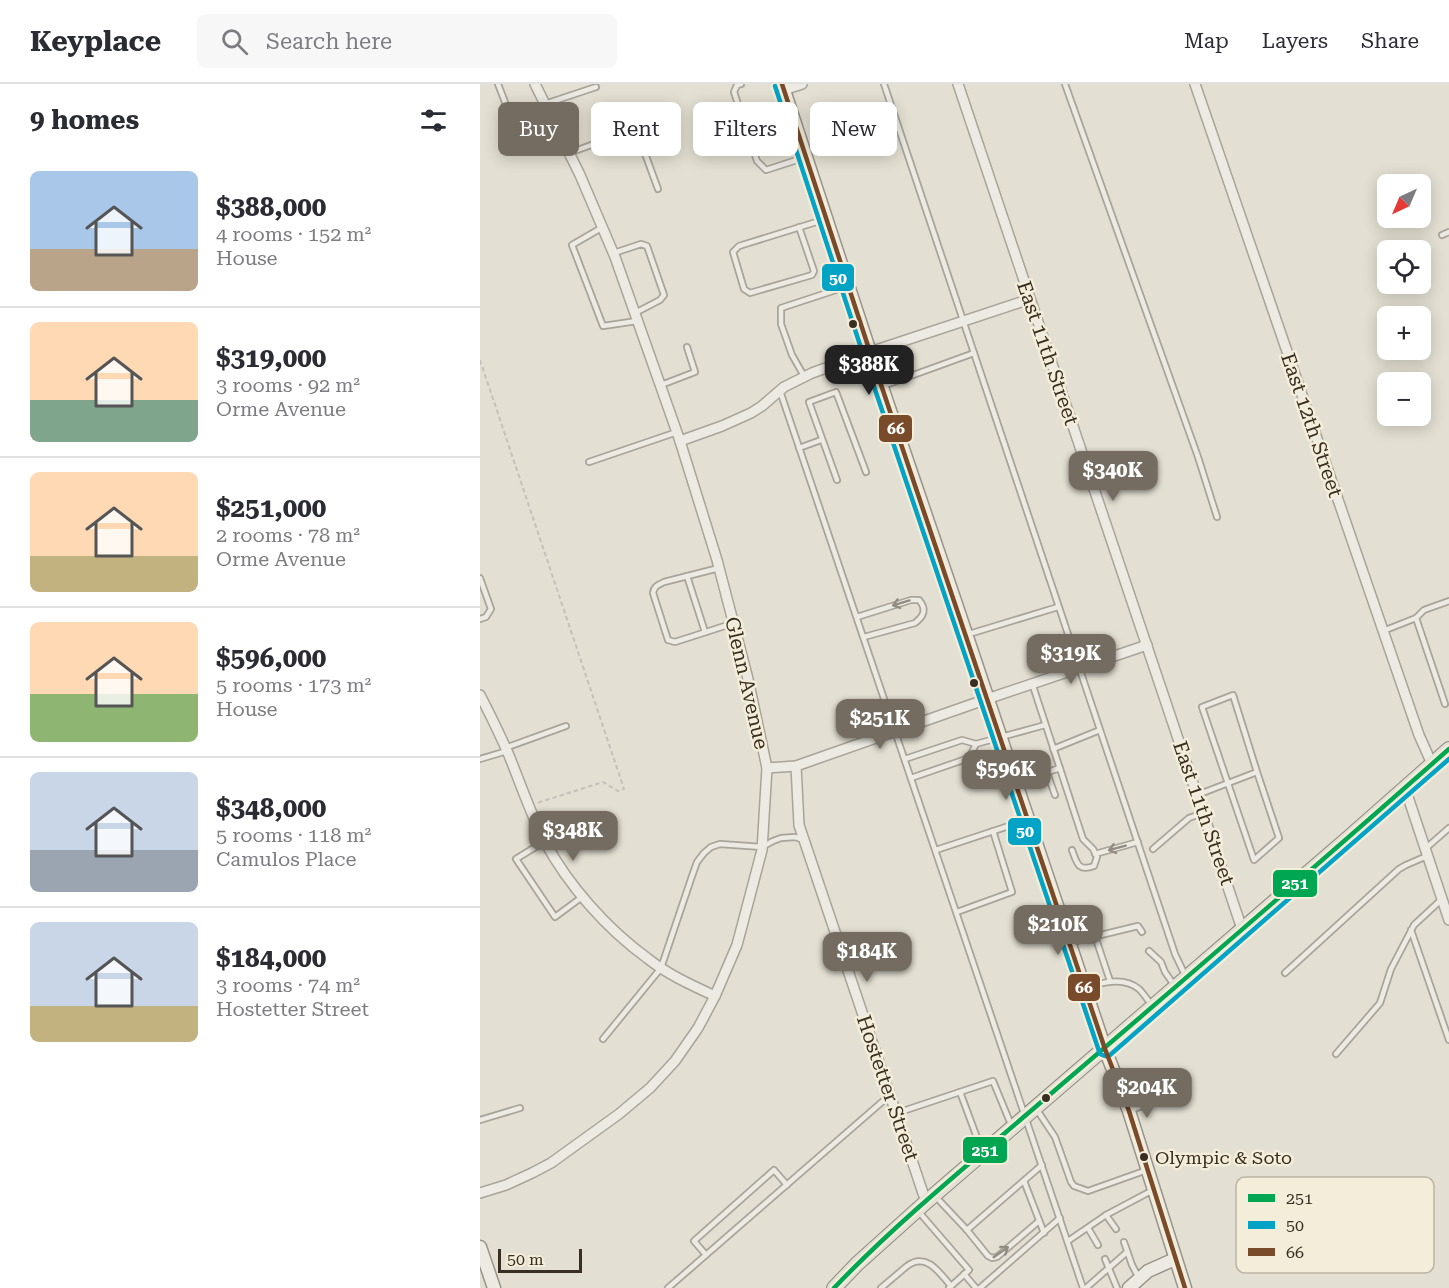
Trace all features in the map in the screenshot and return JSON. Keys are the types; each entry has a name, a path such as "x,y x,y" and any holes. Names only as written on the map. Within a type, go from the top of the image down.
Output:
{"main road":[{"path":"783,87 1105,1049 1129,1111 1185,1288"},
{"path":"834,1288 857,1264 926,1202 1449,749"},
{"path":"480,1247 494,1288"},
{"path":"1129,1288 1149,1272 1175,1259"}],"street":[{"name":"Glenn Avenue","path":"535,84 544,102"},
{"path":"783,87 802,84"},
{"name":"East 11th Street","path":"958,84 1242,929"},
{"name":"East 12th Street","path":"1195,84 1419,735 1432,764"},
{"name":"Glenn Avenue","path":"480,1193 506,1185 551,1163 619,1114 650,1088 675,1061 698,1028 737,945 762,847 766,768 748,679 719,568 679,436 614,253 570,156"},
{"path":"679,436 722,426 752,413 804,376 870,351 1030,298"},
{"path":"766,768 796,766 1147,645"},
{"path":"480,695 545,841 562,870 582,897 646,958 681,980 714,996"},
{"name":"Hostetter Street","path":"796,766 799,825 926,1202"},
{"path":"1405,788 1448,915"}],"lane":[{"path":"498,84 505,102"},
{"path":"741,84 737,85 734,92 757,161 766,170 806,157"},
{"path":"884,84 1138,842 1175,954 1181,982"},
{"path":"1065,84 1217,517"},
{"path":"551,102 596,87"},
{"path":"579,149 636,129 658,189"},
{"path":"799,227 814,271 812,275 750,293 744,289 733,252 738,246 799,227 826,219"},
{"path":"603,227 572,245 603,326 636,317 664,295 647,246 641,244 614,253"},
{"path":"1442,235 1449,232"},
{"path":"804,376 792,355 781,324 782,308 848,286"},
{"path":"661,385 695,372 687,347"},
{"path":"882,387 974,353"},
{"path":"780,391 957,912 1031,1112 1042,1165 1085,1288 1127,1252"},
{"path":"837,480 808,402 836,392 866,472"},
{"path":"590,462 679,436"},
{"path":"799,447 822,440"},
{"path":"719,568 664,582 656,585 653,592 668,640 675,642 734,623"},
{"path":"687,576 705,632"},
{"path":"480,578 491,609 486,616 480,619"},
{"path":"856,617 911,600 919,600 924,609 921,619 915,623 864,637"},
{"path":"1383,631 1416,618 1424,610 1449,601"},
{"path":"966,635 1058,607"},
{"path":"1416,618 1446,704"},
{"path":"1032,684 1083,839 1097,857 1094,866 1082,868 1076,861 1072,850"},
{"path":"1233,695 1257,772 1280,838 1254,860 1202,707 1233,695"},
{"path":"905,759 962,740 976,744 1045,725"},
{"path":"480,759 566,726"},
{"path":"1053,749 1100,730"},
{"path":"911,778 969,758 976,744"},
{"path":"1016,783 1060,768"},
{"path":"1197,795 1257,772"},
{"path":"1047,773 1055,795"},
{"path":"1153,849 1189,818 1203,813"},
{"path":"936,850 1028,820"},
{"path":"1285,973 1399,869 1426,852 1449,828"},
{"path":"957,912 1012,892 993,831"},
{"path":"603,1039 662,968 697,862 704,853 720,844 762,847 781,838 795,837 804,840"},
{"path":"545,841 516,859 555,917 582,897"},
{"path":"1095,854 1138,842"},
{"path":"1336,1054 1380,1003 1391,969 1414,925 1442,899"},
{"path":"1070,943 1138,926 1142,932"},
{"path":"1411,930 1449,1040"},
{"path":"1095,936 1110,981"},
{"path":"1149,951 1161,963 1165,972 1181,982"},
{"path":"1085,987 1110,981 1122,981 1138,988 1153,1006"},
{"path":"896,1113 993,1081 1013,1128"},
{"path":"960,1092 983,1154"},
{"path":"668,1288 890,1095"},
{"path":"1129,1111 1151,1103 1159,1097"},
{"path":"480,1120 520,1108"},
{"path":"1031,1112 1055,1137 1074,1186 1088,1191 1147,1170"},
{"path":"967,1230 1042,1165"},
{"path":"706,1255 694,1241 774,1170 787,1185"},
{"path":"1024,1181 1044,1233"},
{"path":"1068,1241 1106,1215 1154,1190"},
{"path":"926,1202 967,1230 992,1258 997,1257 1039,1221"},
{"path":"881,1288 911,1263 920,1261 934,1267 950,1287 969,1270 926,1202"},
{"path":"1106,1215 1116,1229"},
{"path":"964,1274 978,1288 1060,1218"},
{"path":"1088,1228 1098,1245"},
{"path":"1124,1242 1140,1279"},
{"path":"1105,1259 1117,1288"}],"path":[{"path":"480,360 624,789 618,791 603,782 528,805"}],"transit line":[{"name":"66","path":"782,84 1105,1049 1129,1111 1185,1288"},
{"name":"50","path":"775,86 863,354 1100,1054 1110,1055 1449,759"},
{"name":"251","path":"834,1288 860,1261 945,1184 1256,918 1449,749"}],"place":[{"name":"Olympic & Soto","path":"1144,1157"}]}
